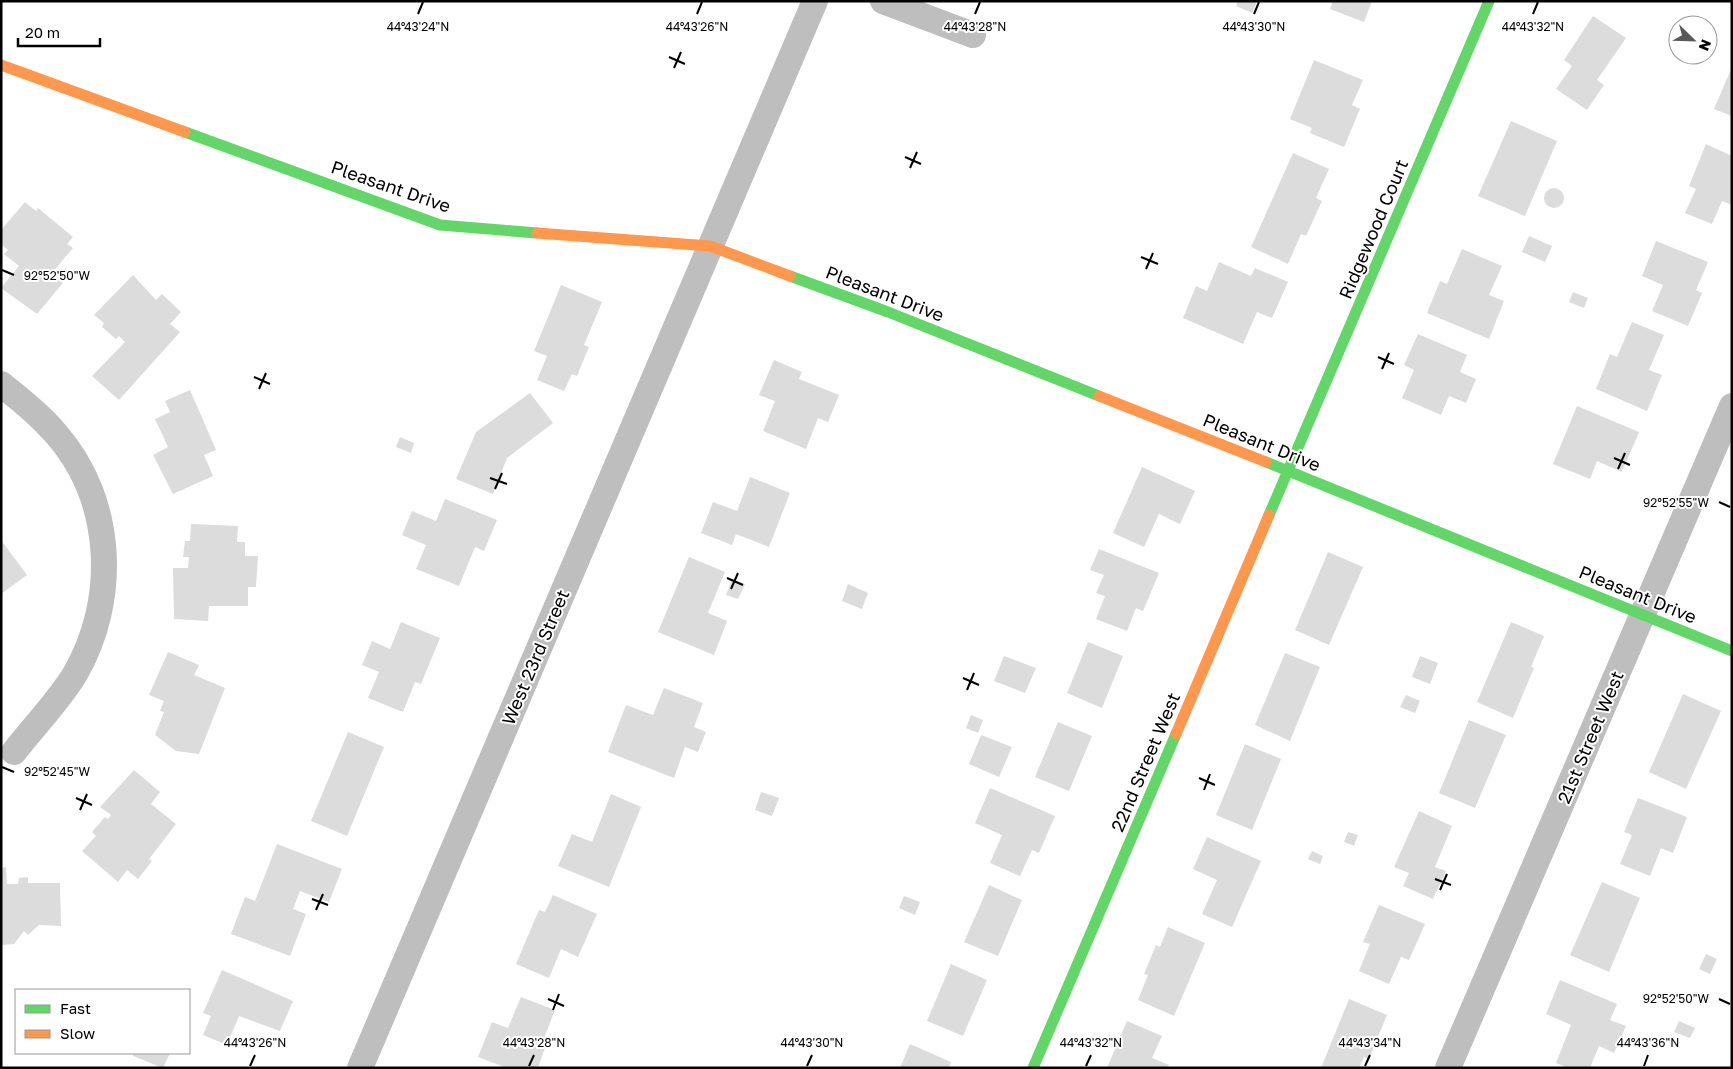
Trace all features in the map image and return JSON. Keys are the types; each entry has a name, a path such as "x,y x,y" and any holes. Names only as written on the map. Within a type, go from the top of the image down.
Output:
{"street":[{"name":"West 23rd Street","path":"360,1068 816,1"},
{"path":"883,1 973,35"},
{"name":"Ridgewood Court","path":"1288,471 1489,1"},
{"name":"Pleasant Drive","path":"1,65 440,225 710,246 888,312 1288,471 1732,651"},
{"path":"1,384 54,431 80,469 89,487 100,524 104,563 104,583 97,621 83,658 63,691 14,752"},
{"name":"21st Street West","path":"1448,1068 1732,406"},
{"name":"22nd Street West","path":"1034,1068 1288,471"}],"building":[{"path":"1238,1 1257,1 1252,13 1236,6"},
{"path":"1333,1 1372,1 1364,22 1330,9"},
{"path":"1593,16 1626,38 1597,80 1604,85 1587,110 1556,89 1572,66 1564,60"},
{"path":"1314,60 1363,80 1352,105 1360,109 1344,147 1310,133 1312,128 1290,119"},
{"path":"1732,67 1732,116 1714,109"},
{"path":"1511,121 1557,141 1525,216 1478,196"},
{"path":"1706,144 1732,156 1732,205 1722,201 1712,224 1685,213 1696,189 1689,186"},
{"path":"1293,153 1329,169 1316,198 1322,201 1306,236 1301,234 1288,264 1251,247"},
{"path":"1550,188 1558,188 1564,194 1564,202 1558,208 1550,208 1544,202 1544,194"},
{"path":"25,202 36,211 38,208 73,237 67,244 73,248 51,274 63,283 37,314 1,288 19,266 4,254 8,250 1,244 1,230"},
{"path":"1529,236 1552,246 1545,262 1522,252"},
{"path":"1656,241 1708,262 1696,290 1702,293 1688,326 1652,311 1663,285 1642,276"},
{"path":"1462,249 1502,266 1489,295 1504,301 1489,339 1427,313 1440,281 1447,284"},
{"path":"1219,262 1251,276 1255,268 1288,282 1272,318 1257,312 1243,344 1183,318 1196,286 1207,291"},
{"path":"133,275 156,300 162,294 181,312 170,324 180,332 119,400 92,376 125,342 119,336 116,339 102,327 104,323 94,315"},
{"path":"561,285 602,302 584,345 589,347 577,376 572,374 564,391 537,380 547,356 534,351"},
{"path":"1573,292 1588,298 1584,308 1569,302"},
{"path":"1632,322 1664,335 1649,370 1662,375 1647,411 1596,389 1610,354 1617,357"},
{"path":"1418,334 1467,355 1460,372 1476,379 1466,403 1449,396 1441,415 1402,398 1414,370 1404,365"},
{"path":"774,360 802,372 799,379 839,395 828,422 818,418 806,449 763,431 775,401 759,395"},
{"path":"190,390 216,450 204,455 213,476 173,494 153,455 168,447 155,419 170,412 165,401"},
{"path":"530,393 553,423 507,458 493,494 456,479 476,432"},
{"path":"1577,406 1639,432 1622,472 1597,461 1590,479 1553,464"},
{"path":"400,437 414,443 411,453 396,447"},
{"path":"1142,467 1195,491 1180,524 1159,514 1144,547 1113,533"},
{"path":"750,477 790,493 769,547 736,534 732,545 701,533 713,502 737,511"},
{"path":"445,499 497,520 484,551 475,547 459,586 416,569 426,545 402,535 412,511 436,521"},
{"path":"191,524 238,526 237,542 245,542 245,556 258,556 256,587 248,587 248,606 209,606 208,621 174,619 173,568 188,568 189,557 183,557 185,541 190,541"},
{"path":"1,540 27,575 1,594"},
{"path":"1099,549 1159,573 1143,611 1136,608 1127,631 1096,619 1105,596 1096,593 1104,575 1090,570"},
{"path":"1328,552 1363,567 1329,645 1295,630"},
{"path":"689,557 725,572 708,613 727,621 714,655 658,632"},
{"path":"732,579 745,584 738,599 726,595"},
{"path":"848,584 868,593 862,609 842,601"},
{"path":"401,622 440,638 421,684 415,682 403,712 368,698 379,672 362,665 372,641 390,649"},
{"path":"1511,622 1544,636 1531,667 1534,668 1513,718 1477,702"},
{"path":"1088,642 1123,656 1102,708 1067,693"},
{"path":"168,652 199,665 194,675 225,688 199,754 176,751 155,735 164,712 160,711 164,701 149,695"},
{"path":"1285,653 1320,667 1290,741 1255,725"},
{"path":"1004,656 1036,668 1025,693 994,681"},
{"path":"1420,656 1438,663 1430,684 1412,677"},
{"path":"664,688 703,703 694,727 706,732 698,752 685,747 674,778 608,752 626,705 653,715"},
{"path":"1683,694 1721,711 1686,789 1649,772"},
{"path":"1406,695 1420,701 1415,713 1400,707"},
{"path":"971,715 983,720 978,733 966,728"},
{"path":"1469,720 1506,735 1475,808 1439,793"},
{"path":"1058,722 1092,736 1069,791 1035,777"},
{"path":"348,732 384,747 347,836 311,821"},
{"path":"981,735 1012,747 999,777 969,764"},
{"path":"1245,744 1281,759 1252,830 1216,815"},
{"path":"134,770 160,792 151,804 176,824 149,859 152,861 138,879 127,870 118,882 82,851 96,836 92,832 105,817 108,819 111,815 100,807"},
{"path":"990,788 1055,816 1039,853 1032,850 1020,876 990,863 1002,835 975,823"},
{"path":"761,792 779,798 772,816 755,810"},
{"path":"611,794 641,807 609,887 558,866 572,834 592,842"},
{"path":"1638,798 1687,817 1673,853 1661,848 1650,876 1620,864 1632,835 1624,832"},
{"path":"1419,811 1452,826 1435,867 1446,871 1433,899 1403,886 1409,873 1394,867"},
{"path":"1348,832 1358,835 1354,846 1344,842"},
{"path":"1207,837 1261,861 1232,927 1202,914 1217,880 1193,869"},
{"path":"277,844 342,869 329,902 300,891 293,909 306,914 290,956 231,934 245,897 255,901"},
{"path":"1312,851 1323,856 1320,864 1308,859"},
{"path":"6,867 7,884 18,884 19,878 28,877 28,883 60,883 61,926 39,925 28,935 24,931 14,944 1,945 1,868"},
{"path":"1602,882 1640,898 1609,972 1570,955"},
{"path":"989,885 1022,900 998,956 964,942"},
{"path":"553,895 597,914 578,957 561,949 549,978 516,964 539,910 545,912"},
{"path":"904,896 920,902 915,915 899,908"},
{"path":"1379,905 1425,924 1409,960 1401,957 1389,984 1359,971 1370,944 1363,942"},
{"path":"1168,927 1205,943 1174,1016 1138,1000 1148,975 1144,974 1156,945 1160,947"},
{"path":"1706,954 1717,959 1710,974 1699,969"},
{"path":"951,964 987,980 963,1036 927,1021"},
{"path":"222,970 293,1001 280,1031 239,1016 227,1045 203,1035 211,1016 203,1013"},
{"path":"1560,980 1617,1004 1610,1020 1626,1026 1614,1053 1599,1046 1590,1068 1568,1068 1556,1063 1571,1025 1546,1014"},
{"path":"521,997 555,1010 543,1041 547,1042 538,1068 507,1068 478,1057 492,1022 508,1028"},
{"path":"1349,999 1387,1015 1369,1059 1364,1057 1359,1068 1321,1068"},
{"path":"1127,1021 1162,1036 1152,1058 1169,1065 1168,1068 1107,1068"},
{"path":"1679,1021 1695,1028 1690,1038 1674,1032"},
{"path":"910,1044 951,1062 949,1068 900,1068"},
{"path":"134,1054 170,1054 163,1068 133,1056"}],"traffic: fast":[{"path":"1269,515 1489,1"},
{"path":"185,132 440,225 537,233"},
{"path":"790,276 888,312 1099,396"},
{"path":"1266,462 1732,651"},
{"path":"1033,1068 1176,734"}],"traffic: slow":[{"path":"1,65 185,132"},
{"path":"537,233 710,246 790,276"},
{"path":"1099,396 1266,462"},
{"path":"1176,734 1269,515"}]}
